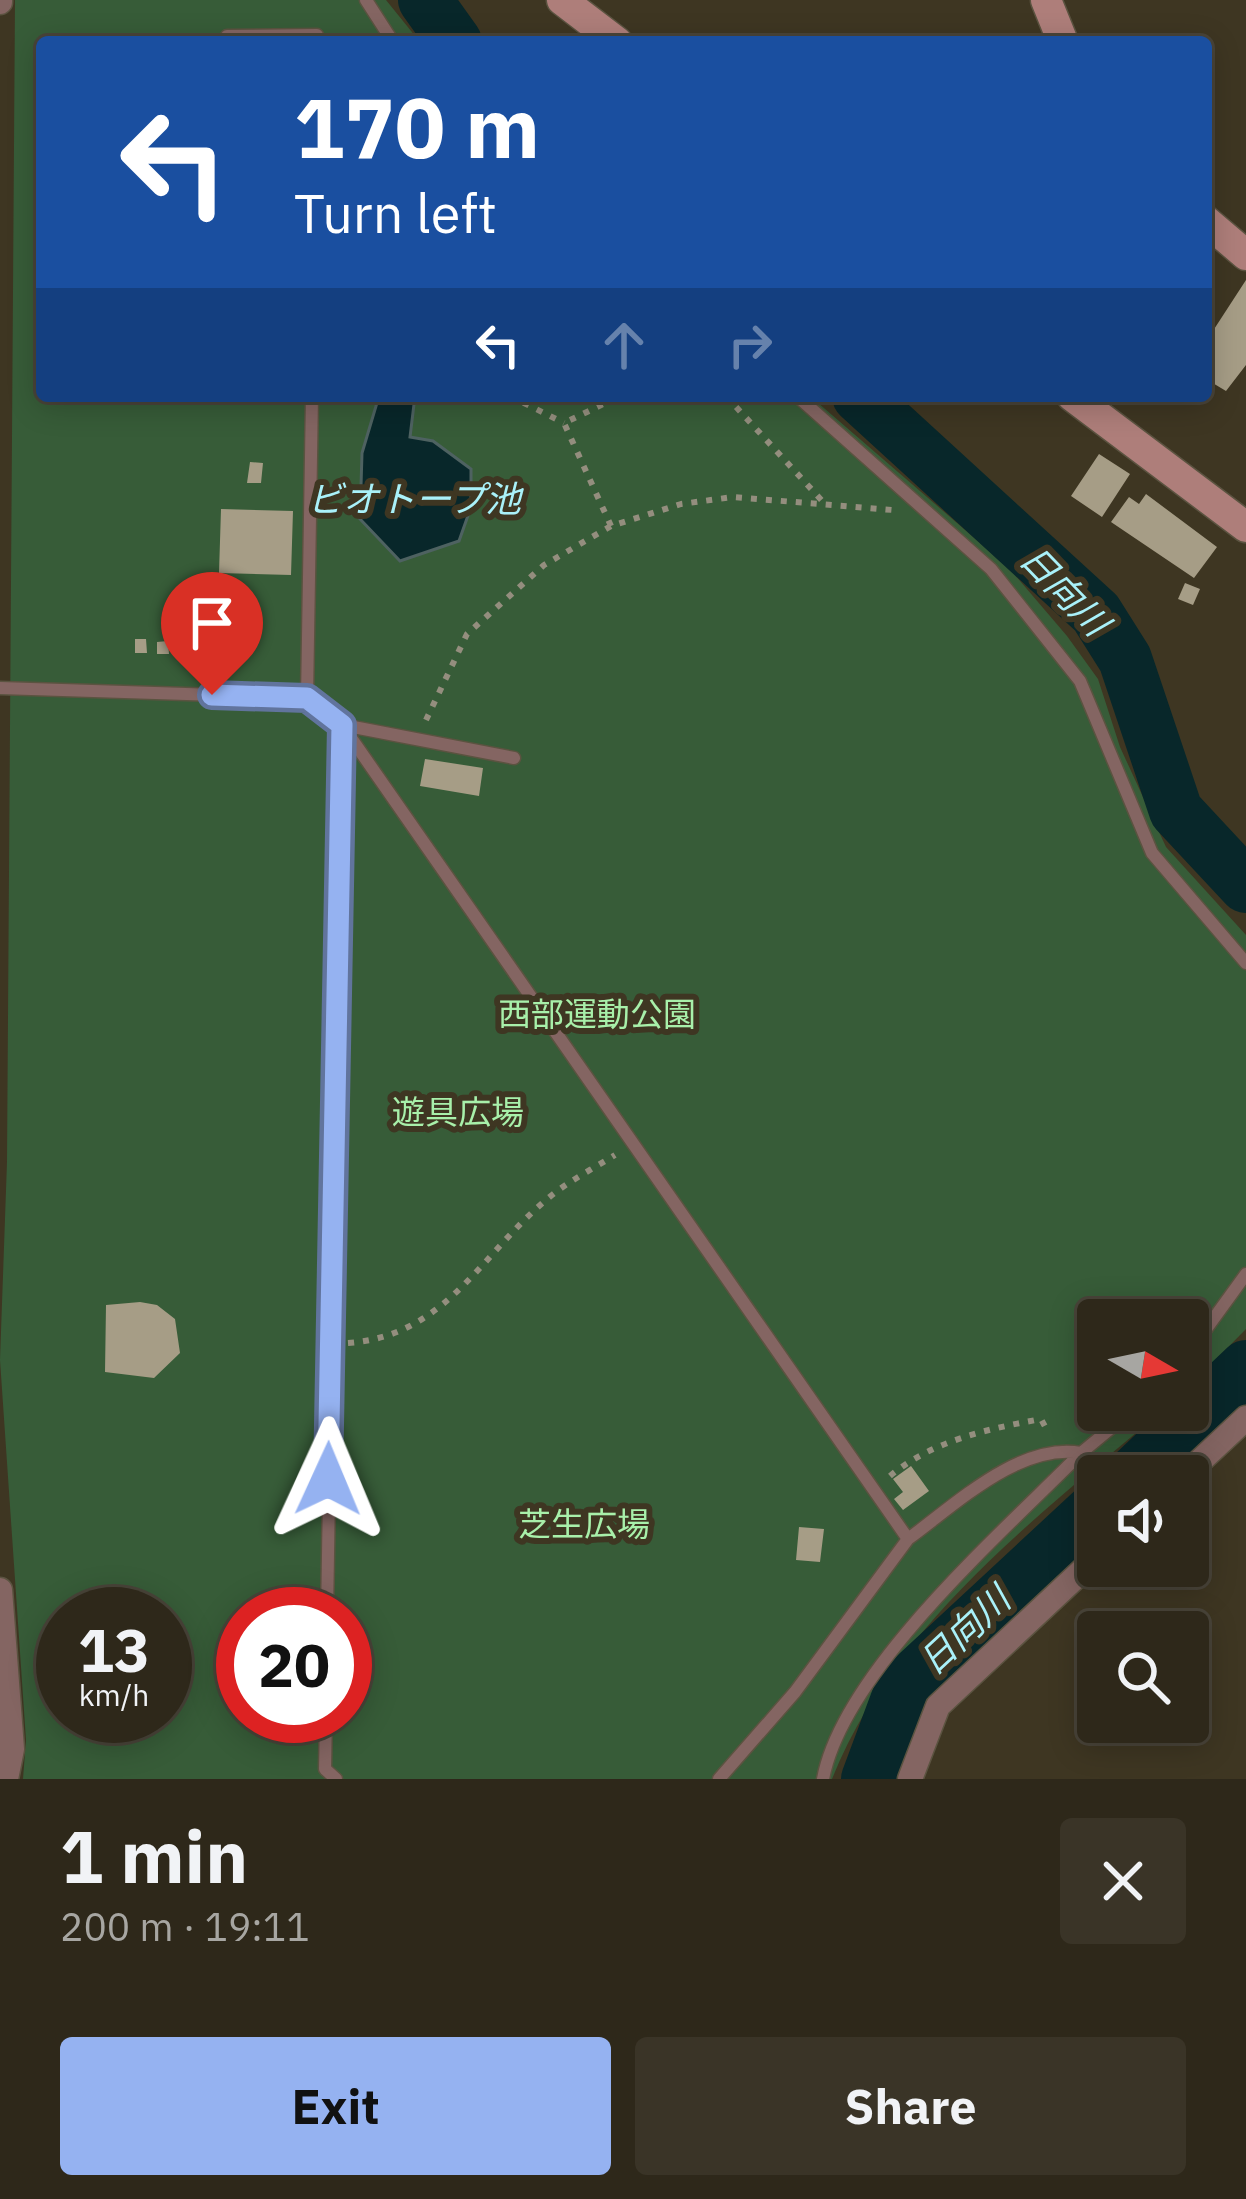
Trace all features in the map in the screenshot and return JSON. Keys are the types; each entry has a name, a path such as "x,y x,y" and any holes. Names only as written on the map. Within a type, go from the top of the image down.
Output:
{"street":[{"path":"562,0 609,36"},
{"path":"1046,0 1061,36"},
{"path":"1212,226 1246,255"},
{"path":"1080,402 1246,527"},
{"path":"1206,1455 1246,1418"},
{"path":"910,1779 938,1706 1077,1576"},
{"path":"0,1590 11,1749 6,1779"}],"lane":[{"path":"366,0 389,36"},
{"path":"227,36 317,36"},
{"path":"307,698 312,402"},
{"path":"804,402 991,569 1080,681 1152,853 1246,963"},
{"path":"0,688 307,698 342,725 908,1539"},
{"path":"342,725 514,758"},
{"path":"327,1587 342,725"},
{"path":"1209,1325 1246,1274"},
{"path":"823,1779 864,1689 949,1586 1108,1431"},
{"path":"718,1779 795,1692 908,1539 993,1478 1056,1449 1081,1453"},
{"path":"326,1743 326,1769 336,1779"}],"path":[{"path":"522,402 564,423 611,526"},
{"path":"564,423 608,402"},
{"path":"732,402 828,506"},
{"path":"416,739 467,634 544,566 611,526 681,505 734,497 828,506 926,508"},
{"path":"329,1345 381,1341 435,1315 550,1196 633,1143"},
{"path":"873,1490 915,1455 1006,1425 1040,1419 1056,1449"}],"green space":[{"name":"西部運動公園","path":"15,0 386,0 415,36 36,36 36,402 817,402 1008,567 1067,636 1098,679 1120,747 1166,847 1246,935 1246,1329 1209,1367 1209,1299 1077,1299 1077,1431 1138,1431 1110,1455 1077,1455 1077,1483 974,1576 892,1670 832,1779 23,1779 26,1740 0,1360 7,1162"}],"water":[{"name":"ビオトープ池","path":"377,402 414,402 410,437 433,441 471,469 471,507 459,541 400,561 360,519 362,453"}],"building":[{"path":"1246,280 1246,365 1226,391 1212,383 1212,332"},
{"path":"1099,454 1130,474 1102,517 1071,496"},
{"path":"250,462 263,463 261,483 247,483"},
{"path":"1146,494 1217,547 1194,578 1111,522 1129,497 1139,504"},
{"path":"221,509 293,511 291,575 219,573"},
{"path":"1185,583 1200,589 1193,605 1178,599"},
{"path":"135,639 146,639 147,653 135,653"},
{"path":"168,641 169,654 157,654 157,642"},
{"path":"425,759 483,768 479,796 420,786"},
{"path":"106,1305 157,1305 175,1319 180,1353 154,1378 105,1372"},
{"path":"911,1466 929,1491 903,1510 894,1499 903,1492 893,1479"},
{"path":"799,1527 824,1529 820,1562 796,1560"}],"waterway":[{"name":"日向川","path":"425,0 451,36"},
{"name":"日向川","path":"866,402 1096,613 1125,659 1176,811 1246,886"},
{"name":"日向川","path":"1153,1455 1246,1367"},
{"name":"日向川","path":"868,1779 902,1688 1077,1526"}],"route":[{"path":"212,695 307,698 342,725 328,1479"}],"park label":[{"name":"遊具広場","path":"458,1111"},
{"name":"芝生広場","path":"584,1523"}]}
